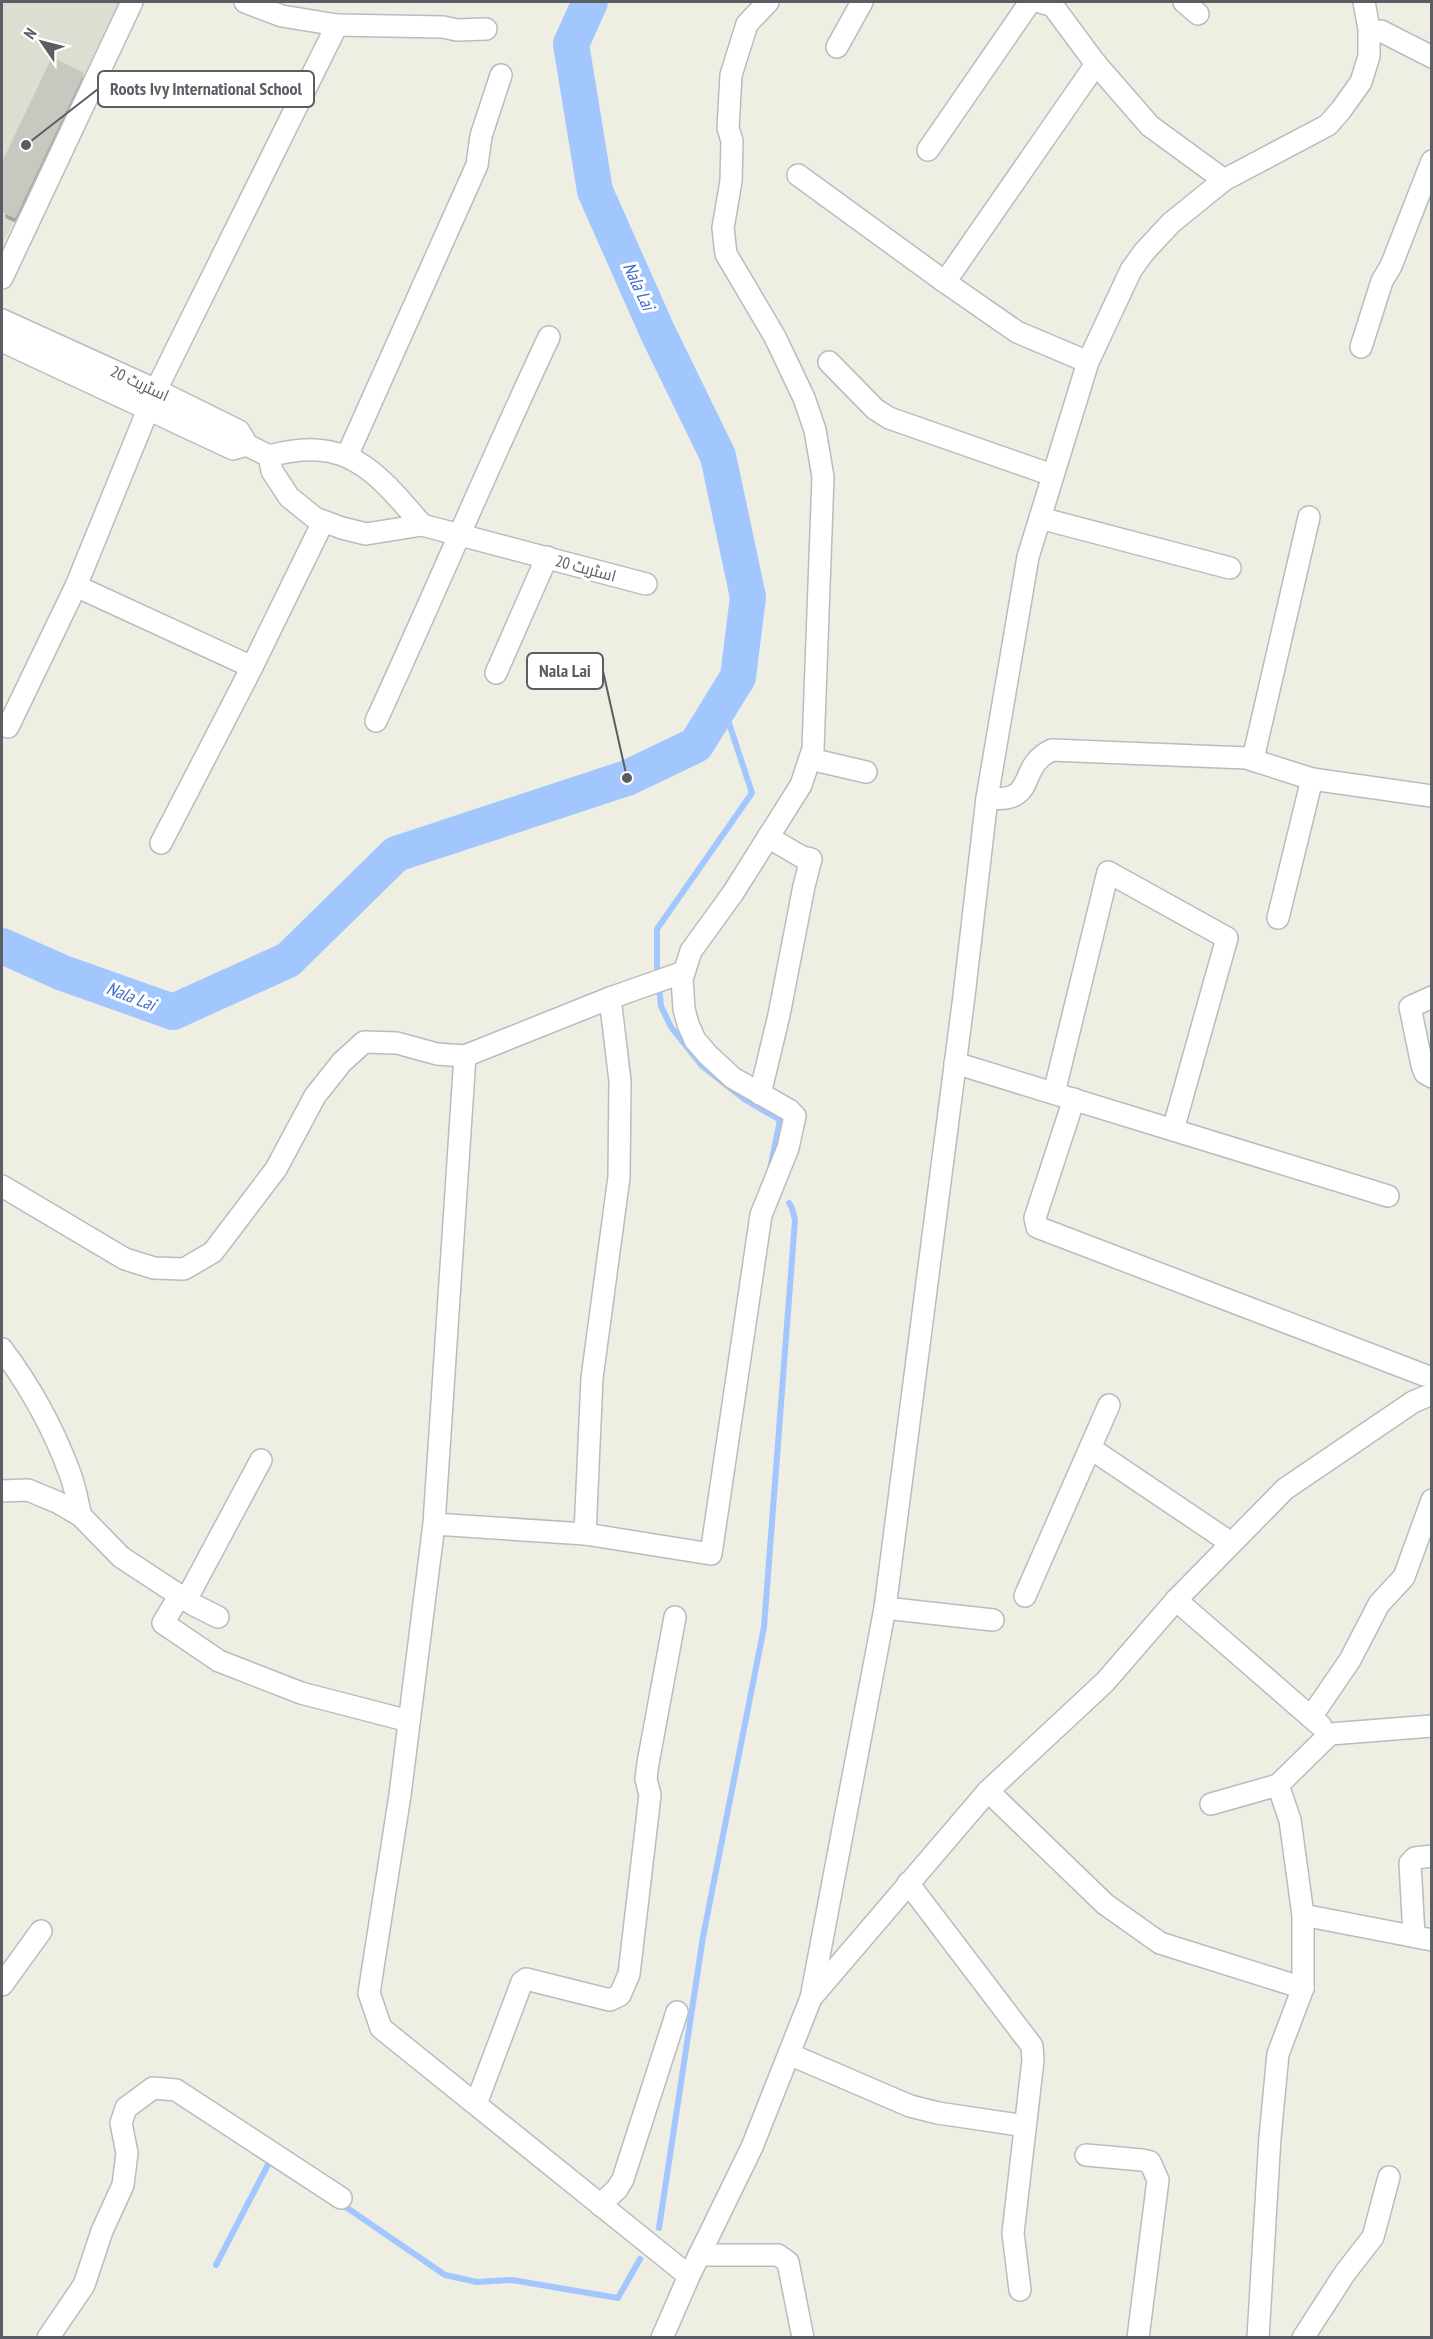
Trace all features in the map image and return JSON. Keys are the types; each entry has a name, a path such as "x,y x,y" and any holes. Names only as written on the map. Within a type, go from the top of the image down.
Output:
{"street":[{"path":"2,278 132,2"},
{"path":"246,2 337,25 486,29"},
{"path":"434,1524 585,1534 711,1554 761,1215 788,1148 795,1116 789,1110 733,1078 695,1040 684,1010 682,979 691,951 801,785 813,749 817,679 823,477 816,430 776,337 726,254 723,228 731,181 732,141 728,128 731,75 747,24 768,2"},
{"path":"837,47 862,2"},
{"path":"928,150 1030,2"},
{"path":"662,2337 752,2147 811,1998 885,1608 987,798 1028,557 1052,475 1088,362 1131,270 1171,223 1224,180 1328,125 1361,82 1369,56 1370,29 1364,2"},
{"path":"1369,56 1376,46 1381,31 1378,2"},
{"path":"1049,3 1096,64 1150,126 1224,180"},
{"path":"8,727 76,586 152,399 337,25"},
{"path":"1381,31 1431,57"},
{"path":"945,282 1096,64"},
{"path":"347,456 477,165 481,136 501,75"},
{"path":"1361,347 1382,281 1391,266 1431,161"},
{"path":"798,175 1017,332 1088,362"},
{"name":"اسٹریٹ 20","path":"2,320 152,399 239,431 247,446 269,456 286,451 314,449 347,456 378,477 422,525"},
{"path":"376,721 460,537 485,474 549,337"},
{"path":"2,341 152,399"},
{"path":"829,362 876,409 889,418 1052,475"},
{"name":"اسٹریٹ 20","path":"269,456 272,471 289,497 303,510 323,522 366,534 422,525 460,537 547,557 646,584"},
{"path":"1253,759 1309,517"},
{"path":"1040,518 1230,568"},
{"path":"160,843 252,667 323,522"},
{"path":"496,673 547,557"},
{"path":"76,586 252,667"},
{"path":"987,798 1004,800 1013,798 1021,792 1035,761 1052,750 1253,759 1312,779 1431,796"},
{"path":"810,759 866,772"},
{"path":"1278,918 1312,779"},
{"path":"760,1094 779,1015 811,859 802,857 768,837"},
{"path":"811,1998 988,1791 1105,1682 1176,1600 1284,1489 1413,1402 1428,1384 1037,1227 1035,1218 1064,1096 1108,872 1227,938 1173,1130"},
{"path":"2,1186 125,1259 154,1268 184,1269 213,1252 276,1169 315,1096 342,1062 364,1042 398,1043 437,1054 465,1056 610,998 684,972"},
{"path":"1431,997 1410,1007 1422,1065 1431,1077"},
{"path":"585,1534 592,1378 619,1177 620,1080 610,998"},
{"path":"465,1056 434,1524 400,1795 369,1994 381,2028 689,2276"},
{"path":"955,1063 1388,1196"},
{"path":"2,1349 23,1378 56,1442 69,1472 81,1516"},
{"path":"1026,1596 1109,1405"},
{"path":"1090,1448 1231,1543"},
{"path":"261,1460 183,1598 163,1623 219,1661 301,1693 409,1721"},
{"path":"2,1491 28,1490 57,1502 81,1516 121,1557 183,1598 219,1617"},
{"path":"1311,1717 1350,1660 1379,1604 1404,1576 1431,1500"},
{"path":"1176,1600 1330,1734"},
{"path":"885,1608 993,1620"},
{"path":"476,2104 522,1982 526,1979 610,2000 620,1995 629,1974 650,1795 646,1779 648,1763 675,1617"},
{"path":"1211,1804 1278,1785 1330,1734 1431,1726"},
{"path":"1258,2337 1270,2137 1278,2054 1303,1988 1303,1915 1290,1820 1278,1785"},
{"path":"988,1791 1105,1904 1160,1943 1303,1988"},
{"path":"1303,1915 1423,1938 1410,1863 1415,1858 1431,1856"},
{"path":"908,1883 1032,2046 1033,2060 1013,2233 1020,2290"},
{"path":"2,1986 41,1931"},
{"path":"600,2205 617,2189 623,2179 677,2012"},
{"path":"789,2054 910,2106 938,2113 1025,2126"},
{"path":"48,2337 84,2285 102,2231 123,2185 127,2153 121,2123 126,2108 153,2088 176,2090 341,2198"},
{"path":"1086,2155 1150,2162 1158,2180 1138,2337"},
{"path":"1303,2337 1345,2273 1373,2237 1389,2176"},
{"path":"699,2255 778,2255 788,2262 803,2337"}],"shaded area":[{"path":"2,2 119,2 2,247"}],"building":[{"path":"52,57 84,73 15,218 2,212 2,162"}],"waterway":[{"name":"Nala Lai","path":"2,946 63,973 173,1012 288,960 396,854 627,778 696,745 738,677 748,597 718,456 658,333 595,191 571,44 590,2"},
{"path":"722,702 752,793 657,929 657,965 661,1006 671,1027 702,1066 744,1099 780,1120 770,1169"},
{"path":"659,2228 703,1937 764,1627 795,1220 789,1203"},
{"path":"216,2265 272,2157"},
{"path":"340,2203 445,2275 477,2282 512,2280 618,2298 640,2259"}],"place":[{"name":"Roots Ivy International School","path":"26,145"},
{"name":"Nala Lai","path":"627,778"}]}
